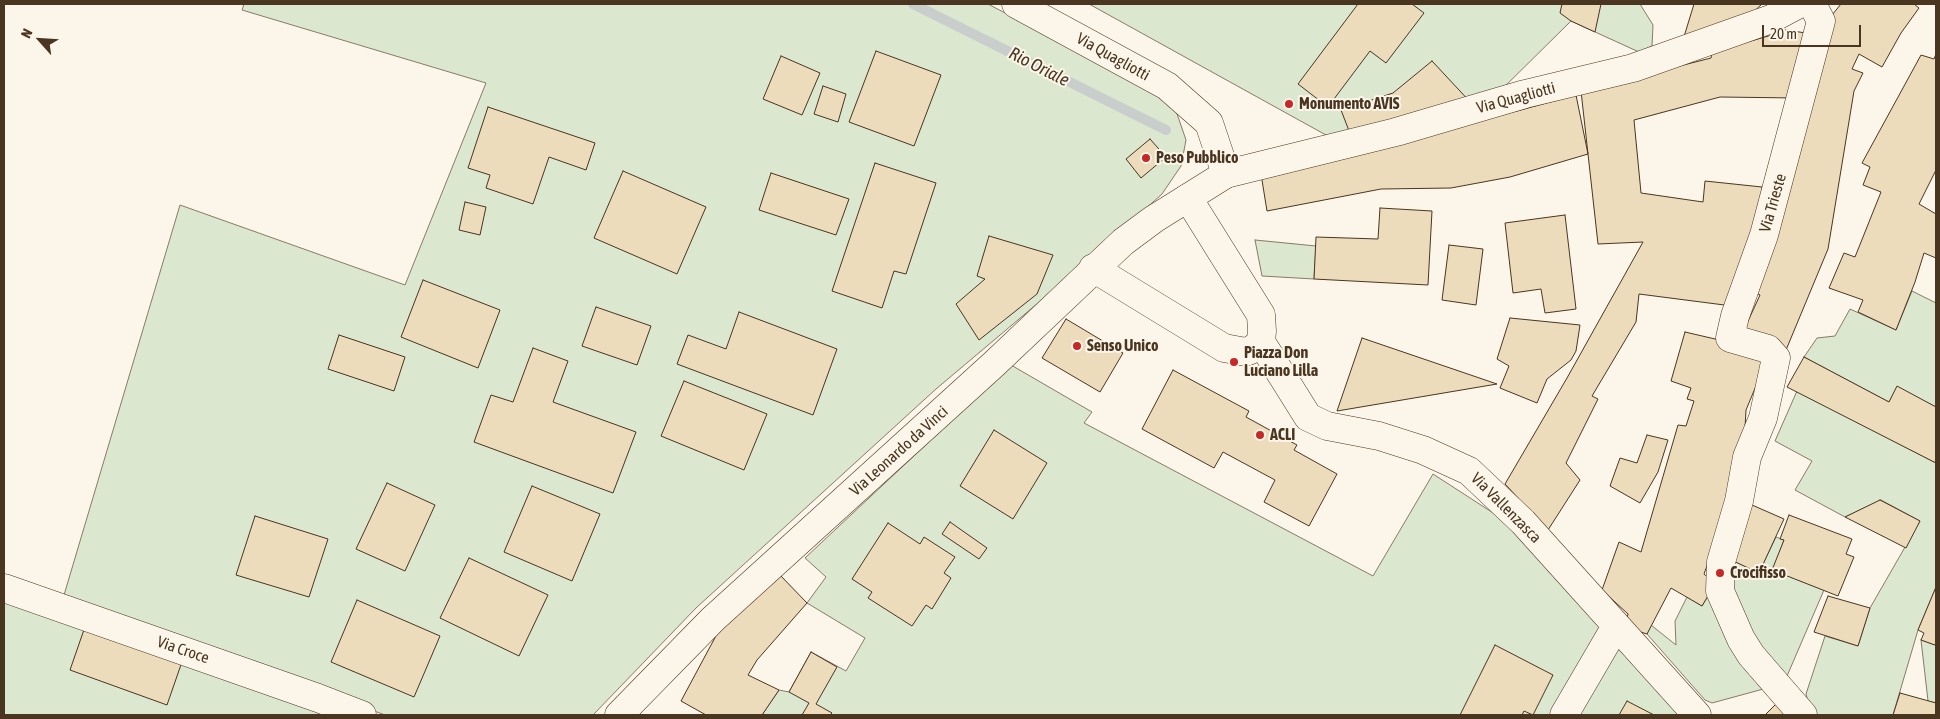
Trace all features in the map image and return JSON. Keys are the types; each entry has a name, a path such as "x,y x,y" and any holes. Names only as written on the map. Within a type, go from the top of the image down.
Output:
{"street":[{"name":"Via Quagliotti","path":"1016,4 1167,86 1209,123 1226,174"},
{"name":"Via Quagliotti","path":"1188,198 1226,174 1396,132 1525,94 1633,68 1772,19 1799,4"},
{"name":"Via Trieste","path":"1803,715 1751,655 1732,621 1720,591 1721,562 1739,501 1748,457 1763,418 1776,358 1768,349 1730,338 1735,316 1766,228 1821,21 1812,4"},
{"name":"Via Leonardo da Vinci","path":"620,715 713,620 994,364 1093,268 1123,242 1188,198"},
{"path":"1093,268 1224,348 1246,352 1253,349 1261,342 1261,315 1188,198"},
{"name":"Via Vallenzasca","path":"1261,342 1308,417 1327,426 1379,436 1423,450 1469,471 1523,522 1697,715"},
{"name":"Via Croce","path":"4,588 291,688 362,715"},
{"path":"1564,715 1616,626"}],"green space":[{"path":"244,4 988,4 1146,87 1175,108 1186,140 1181,166 1162,194 1076,271 936,389 696,608 593,715 385,715 64,595 180,205 405,285 486,83 242,10"},
{"path":"1089,4 1640,4 1653,25 1652,46 1639,52 1571,21 1490,101 1344,145"},
{"path":"1255,240 1316,246 1314,279 1262,276"},
{"path":"1912,291 1936,303 1936,407 1897,387 1889,402 1804,357 1817,338 1835,336 1850,309 1896,330"},
{"path":"1011,365 1092,412 1084,423 1373,576 1433,474 1518,529 1605,630 1555,715 762,715 779,690 789,692 811,652 846,671 865,638 807,603 826,577 805,558"},
{"path":"1797,391 1936,463 1936,587 1918,630 1893,715 1817,715 1809,706 1806,694 1825,636 1858,646 1870,608 1920,521 1881,500 1845,517 1795,490 1812,461 1775,441"},
{"path":"1776,537 1784,540 1773,570 1824,590 1784,683 1735,615 1727,558 1759,572"},
{"path":"1715,584 1767,688 1712,703 1705,700 1647,634 1651,625 1676,645 1675,621 1687,597 1702,606"},
{"path":"4,591 348,715 4,715"},
{"path":"1921,640 1935,645 1936,643 1936,703 1928,701"},
{"path":"1618,649 1636,659 1688,715 1572,715"}],"building":[{"path":"1358,4 1412,4 1424,13 1386,63 1370,51 1328,107 1298,84"},
{"path":"1562,4 1601,4 1595,32 1571,21 1560,13"},
{"path":"1694,4 1762,4 1749,16 1683,40"},
{"path":"1841,4 1914,4 1919,8 1901,33 1882,67 1859,54 1852,69 1863,73 1854,91 1828,249 1786,350 1743,332 1760,295 1747,290 1828,20"},
{"path":"1786,30 1806,33 1797,98 1720,97 1634,120 1641,193 1703,202 1705,181 1762,187 1764,219 1732,306 1639,294 1636,322 1592,396 1598,399 1566,463 1580,480 1548,530 1505,484 1643,242 1598,244 1581,91 1711,58 1712,52 1772,35 1774,31"},
{"path":"876,51 941,75 914,146 849,122"},
{"path":"1936,54 1936,170 1919,204 1936,214 1936,258 1924,253 1896,330 1858,312 1863,300 1829,288 1844,253 1855,257 1881,192 1863,185 1870,167 1862,163 1921,55 1934,59"},
{"path":"781,56 820,73 802,115 763,99"},
{"path":"1432,61 1473,105 1351,136 1341,110 1393,93"},
{"path":"823,86 846,94 838,122 814,114"},
{"path":"1576,95 1588,154 1510,177 1451,188 1381,189 1267,211 1261,174 1400,136 1517,111"},
{"path":"488,107 595,143 586,170 549,157 533,204 486,188 490,175 468,168"},
{"name":"Peso Pubblico","path":"1150,139 1166,157 1141,178 1126,159"},
{"path":"875,163 936,183 906,274 894,271 882,308 832,291"},
{"path":"623,171 706,207 677,274 594,238"},
{"path":"771,173 849,199 836,235 759,210"},
{"path":"465,202 486,207 480,235 459,230"},
{"path":"1380,208 1432,211 1428,285 1314,279 1316,237 1378,239"},
{"path":"1565,215 1576,309 1545,313 1541,289 1513,293 1505,223"},
{"path":"989,236 1053,255 1037,294 979,340 956,304 985,279 977,276"},
{"path":"1449,245 1483,249 1476,305 1442,300"},
{"path":"423,280 500,310 478,368 401,337"},
{"path":"596,307 651,326 637,365 582,346"},
{"path":"739,312 837,349 813,415 677,364 688,335 726,349"},
{"path":"1510,318 1580,325 1576,351 1571,360 1547,379 1537,403 1500,388 1509,366 1497,359"},
{"path":"1066,319 1123,353 1100,392 1042,358"},
{"path":"1685,332 1728,342 1768,357 1746,410 1745,428 1720,530 1704,574 1715,584 1702,606 1671,588 1647,634 1625,627 1628,614 1602,590 1619,542 1641,552 1678,425 1686,426 1694,401 1687,399 1691,388 1671,381"},
{"path":"339,335 405,357 394,391 328,369"},
{"path":"1362,338 1497,384 1337,411"},
{"path":"533,348 568,361 553,402 636,432 613,493 474,442 491,395 513,402"},
{"path":"1804,357 1889,402 1897,386 1936,407 1936,463 1787,387"},
{"path":"1173,370 1249,411 1246,417 1297,445 1294,450 1337,474 1309,526 1264,502 1275,480 1223,452 1214,468 1142,429"},
{"path":"684,381 767,414 744,470 661,436"},
{"path":"994,430 1047,463 1013,519 960,486"},
{"path":"1647,435 1668,440 1658,472 1640,503 1610,486 1620,458 1637,463"},
{"path":"387,483 435,505 405,571 356,549"},
{"path":"532,486 600,514 572,581 504,552"},
{"path":"1880,500 1920,521 1906,548 1845,517"},
{"path":"1752,505 1784,519 1759,573 1727,558"},
{"path":"1789,515 1852,539 1846,554 1854,557 1838,596 1772,570 1784,540 1780,539"},
{"path":"255,516 328,539 309,597 236,575"},
{"path":"950,522 987,548 979,559 942,534"},
{"path":"888,523 920,544 924,537 955,557 944,573 951,578 932,609 926,605 912,626 868,598 872,592 852,579"},
{"path":"469,558 548,595 519,656 440,618"},
{"path":"780,575 807,603 757,660 748,675 779,690 762,715 706,715 681,701 718,632"},
{"path":"1936,587 1935,645 1921,640 1924,633 1918,630"},
{"path":"1828,596 1870,608 1858,646 1814,632"},
{"path":"357,600 440,636 414,697 331,662"},
{"path":"87,621 184,656 167,705 70,670"},
{"path":"1495,645 1553,675 1533,715 1524,711 1522,715 1460,715"},
{"path":"811,652 837,667 816,704 832,713 830,715 802,715 809,703 789,692"},
{"path":"1900,693 1936,703 1936,715 1893,715"},
{"path":"1780,700 1793,715 1765,715"},
{"path":"1627,701 1654,715 1619,715"}],"waterway":[{"name":"Rio Oriale","path":"913,4 1166,130"}],"place":[{"name":"Monumento AVIS","path":"1289,104"},
{"name":"Peso Pubblico","path":"1146,158"},
{"name":"Senso Unico","path":"1077,346"},
{"name":"Piazza Don Luciano Lilla","path":"1234,362"},
{"name":"ACLI","path":"1260,435"},
{"name":"Crocifisso","path":"1720,573"}]}
